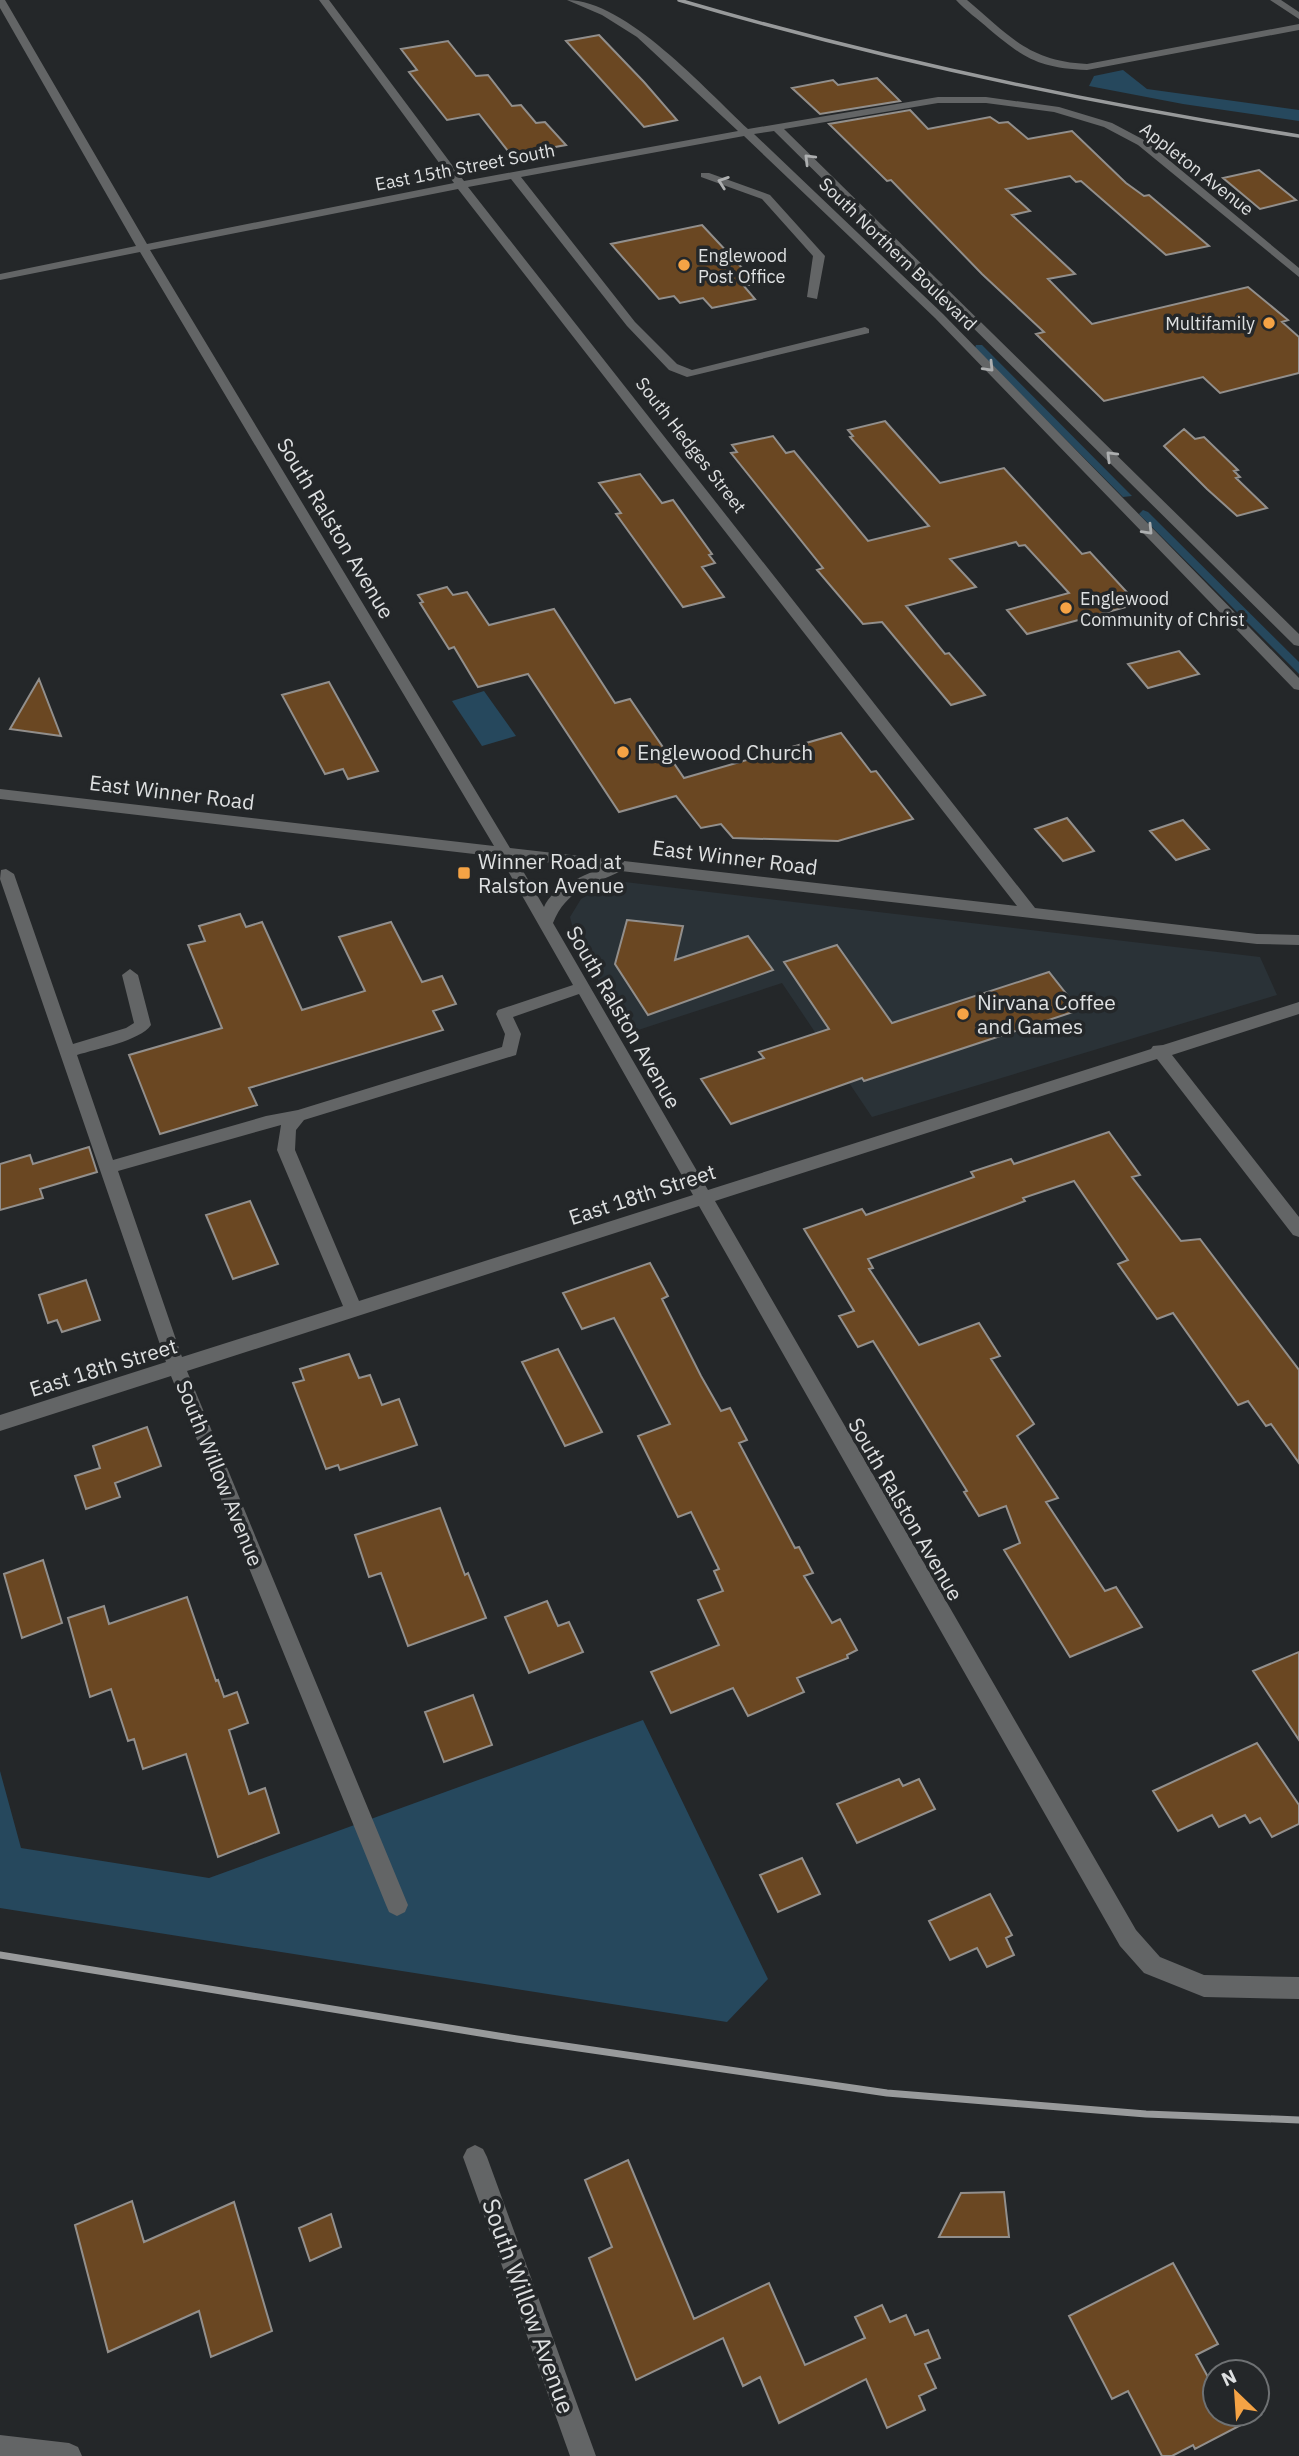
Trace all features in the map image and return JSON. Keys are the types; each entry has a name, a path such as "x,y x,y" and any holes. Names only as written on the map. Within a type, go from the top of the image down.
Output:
{"street":[{"name":"South Ralston Avenue","path":"0,0 143,248 546,922 1121,1926 1152,1965 1204,1986 1299,1988"},
{"name":"South Hedges Street","path":"324,0 461,185 1030,912"},
{"name":"South Northern Boulevard","path":"572,0 605,13 640,35 747,132 939,316 1299,686"},
{"path":"961,0 1023,52 1033,58 1063,66 1087,67 1299,27"},
{"path":"1275,0 1299,16"},
{"name":"East 15th Street South","path":"0,276 461,185 938,100"},
{"name":"Appleton Avenue","path":"938,100 986,100 1055,109 1108,125 1142,143 1299,274"},
{"name":"South Northern Boulevard","path":"776,127 1299,642"},
{"path":"705,175 766,197 784,216 819,256 813,297"},
{"path":"514,176 631,324 673,367 691,374 865,331"},
{"path":"1124,506 1154,498"},
{"name":"East Winner Road","path":"0,794 1257,939 1299,940"},
{"path":"546,922 554,902 570,889 620,865"},
{"name":"South Willow Avenue","path":"6,874 177,1368 397,1905"},
{"path":"67,1052 132,1032 143,1025 130,975"},
{"path":"107,1168 266,1122 298,1116 510,1051 513,1034 504,1014 583,987"},
{"name":"East 18th Street","path":"0,1423 1159,1050 1299,1008"},
{"path":"1159,1050 1299,1230"},
{"path":"298,1116 288,1128 286,1150 354,1311"},
{"name":"South Willow Avenue","path":"475,2157 583,2456"},
{"path":"0,2448 69,2456"}],"shaded area":[{"path":"1123,70 1147,89 1299,110 1299,121 1183,104 1089,86 1094,76"},
{"path":"976,345 982,345 1132,496 1123,497 975,348"},
{"path":"1143,510 1299,662 1299,674 1139,514"},
{"path":"484,691 516,736 482,746 452,701"},
{"path":"625,882 1260,957 1277,995 872,1117 782,983 629,1033 576,941 570,917 581,899 599,889"},
{"path":"643,1720 768,1979 727,2022 0,1908 0,1771 21,1848 209,1878"}],"building":[{"path":"599,35 677,120 644,127 566,41"},
{"path":"448,41 476,76 488,75 512,106 521,105 536,123 545,122 566,145 511,155 479,114 447,120 409,72 417,70 401,49"},
{"path":"877,78 900,101 820,114 792,88 833,80 838,85"},
{"path":"910,110 928,129 990,117 999,123 1008,122 1028,139 1072,131 1126,183 1144,196 1149,195 1209,246 1166,255 1081,181 1076,182 1070,176 1006,189 1030,211 1012,215 1075,274 1048,279 1092,324 1248,287 1288,320 1282,322 1299,337 1299,373 1220,393 1203,377 1104,401 1036,334 1044,332 982,274 891,180 887,181 829,124"},
{"path":"1259,170 1296,200 1260,209 1223,178"},
{"name":"Englewood Post Office","path":"702,225 758,285 743,285 755,299 712,308 703,298 680,303 674,296 659,299 611,244"},
{"path":"885,421 940,483 1004,468 1082,554 1090,552 1134,600 1122,603 1126,607 1027,634 1007,610 1069,593 1025,545 1019,546 1016,542 950,559 976,587 906,606 945,654 949,653 985,695 951,705 882,622 863,624 817,570 823,568 731,453 737,452 732,445 773,436 786,453 794,451 868,541 929,526 850,437 853,436 848,430"},
{"path":"1184,429 1195,439 1204,437 1238,470 1234,471 1240,477 1236,478 1267,508 1237,516 1207,489 1164,446"},
{"path":"640,474 662,503 673,500 712,554 709,555 715,563 702,567 724,597 683,607 616,514 621,513 599,483"},
{"name":"Englewood Church","path":"447,587 453,595 467,592 489,625 554,609 615,703 630,699 684,778 841,733 871,772 876,771 913,819 838,841 733,838 721,824 701,828 676,796 619,812 528,674 478,687 454,647 449,649 420,603 423,602 418,595"},
{"path":"1179,651 1199,674 1148,688 1128,664"},
{"path":"39,679 61,736 10,729"},
{"path":"329,682 378,771 348,779 343,769 325,774 282,695"},
{"path":"1067,818 1094,851 1063,861 1035,829"},
{"path":"1183,820 1209,849 1176,860 1150,831"},
{"path":"240,914 246,927 262,922 302,1010 365,991 339,937 391,922 422,982 442,976 456,1004 433,1011 443,1030 249,1088 257,1105 160,1134 129,1055 222,1028 188,945 205,941 199,926"},
{"path":"627,920 683,926 675,960 748,936 773,970 648,1015 615,964"},
{"path":"837,945 892,1023 1049,972 1079,1010 864,1081 862,1078 731,1124 701,1079 764,1058 759,1052 829,1029 784,962"},
{"path":"1109,1132 1140,1175 1132,1177 1181,1241 1200,1239 1299,1370 1299,1463 1271,1424 1266,1426 1248,1401 1238,1405 1173,1313 1157,1319 1118,1264 1128,1260 1074,1181 1023,1198 1025,1201 868,1259 873,1268 869,1269 919,1345 979,1323 1000,1356 991,1359 1034,1424 1017,1436 1058,1498 1046,1502 1105,1591 1116,1587 1142,1627 1070,1657 1004,1550 1020,1543 1006,1506 979,1516 964,1492 967,1491 873,1341 858,1347 839,1316 854,1311 804,1229 862,1209 866,1215 974,1177 971,1172 1011,1159 1014,1164"},
{"path":"89,1147 97,1172 40,1189 43,1198 0,1210 0,1164 30,1155 33,1164"},
{"path":"250,1201 278,1264 233,1279 206,1215"},
{"path":"650,1263 668,1296 662,1299 701,1376 721,1411 730,1408 747,1440 739,1443 795,1548 799,1547 813,1573 804,1576 832,1623 840,1619 857,1650 847,1655 848,1658 797,1678 804,1692 748,1716 733,1688 671,1713 651,1672 719,1645 698,1600 723,1591 714,1571 719,1569 691,1512 678,1517 638,1436 670,1424 614,1318 582,1329 563,1293"},
{"path":"86,1280 100,1320 62,1332 57,1320 48,1323 39,1295"},
{"path":"558,1349 602,1432 565,1446 522,1362"},
{"path":"349,1354 359,1378 370,1375 382,1405 399,1399 417,1445 340,1470 338,1465 326,1469 293,1383 304,1380 300,1369"},
{"path":"147,1427 161,1466 115,1483 120,1497 86,1509 75,1476 100,1468 93,1446"},
{"path":"440,1508 465,1575 468,1573 486,1618 408,1646 381,1573 369,1577 355,1535"},
{"path":"43,1560 62,1623 22,1638 4,1574"},
{"path":"187,1597 216,1681 218,1680 224,1697 237,1692 248,1723 229,1730 249,1794 265,1788 279,1833 218,1857 186,1754 143,1769 134,1739 128,1741 111,1689 90,1697 68,1618 104,1606 109,1624"},
{"path":"547,1601 558,1626 569,1622 583,1652 529,1673 505,1617"},
{"path":"1299,1652 1299,1740 1253,1671"},
{"path":"473,1695 492,1745 444,1762 425,1712"},
{"path":"1257,1743 1299,1805 1299,1824 1272,1837 1260,1818 1250,1823 1245,1815 1219,1827 1212,1815 1178,1831 1153,1791"},
{"path":"899,1779 903,1786 919,1779 935,1809 857,1843 837,1804"},
{"path":"802,1858 820,1894 778,1912 760,1875"},
{"path":"990,1894 1012,1935 1006,1938 1014,1955 987,1967 977,1948 950,1960 929,1921"},
{"path":"628,2160 694,2319 769,2283 805,2365 865,2338 855,2317 882,2305 890,2322 906,2315 915,2335 928,2330 940,2358 925,2364 936,2388 919,2396 925,2410 887,2428 866,2379 779,2423 760,2377 743,2386 723,2338 636,2380 589,2258 612,2247 585,2180"},
{"path":"1004,2192 1009,2237 939,2237 961,2193"},
{"path":"132,2201 144,2242 234,2202 272,2331 211,2357 199,2311 108,2352 75,2225"},
{"path":"331,2214 341,2247 310,2261 299,2228"},
{"path":"1173,2263 1218,2344 1196,2355 1201,2364 1201,2428 1235,2428 1195,2449 1193,2445 1172,2456 1162,2456 1128,2391 1112,2399 1069,2316"}],"railway":[{"path":"679,0 909,61 1064,94 1299,136"},
{"path":"0,1955 517,2039 887,2093 1146,2114 1299,2120"}],"place":[{"name":"Englewood Post Office","path":"684,265"},
{"name":"Multifamily","path":"1269,323"},
{"name":"Englewood Community of Christ","path":"1066,608"},
{"name":"Englewood Church","path":"623,752"},
{"name":"Winner Road at Ralston Avenue","path":"464,873"},
{"name":"Nirvana Coffee and Games","path":"963,1014"}]}
